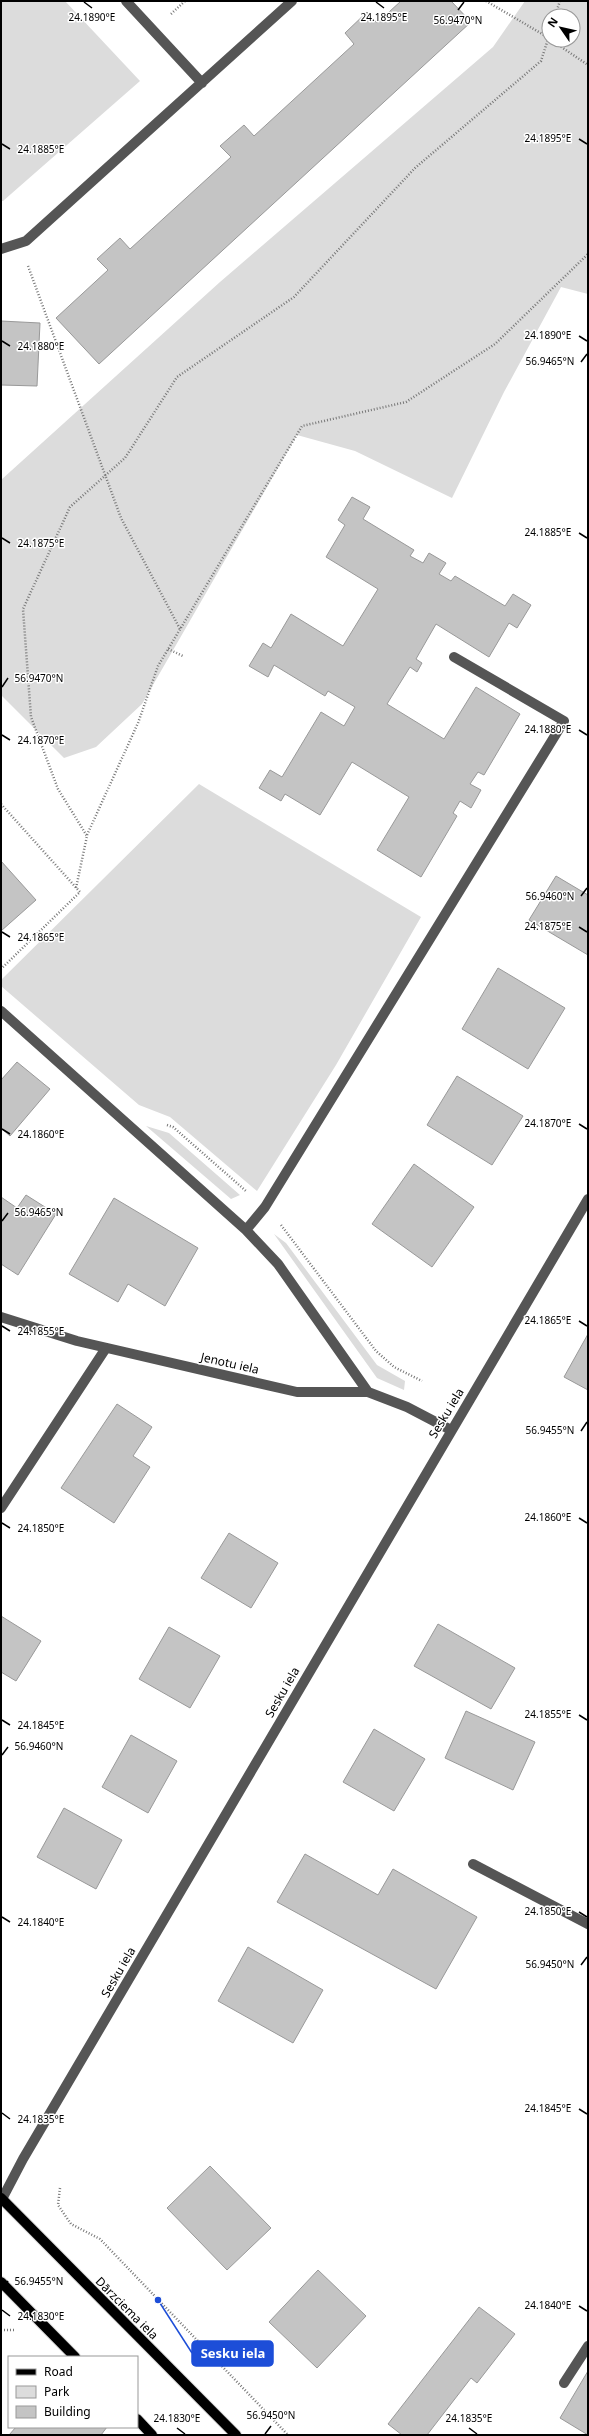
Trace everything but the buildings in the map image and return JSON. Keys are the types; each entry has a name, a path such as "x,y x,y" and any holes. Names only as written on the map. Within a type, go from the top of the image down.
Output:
{"main road":[{"name":"Dārzciema iela","path":"1,2199 236,2435"},
{"path":"1,2282 74,2356"},
{"path":"138,2421 152,2435"}],"street":[{"path":"126,1 202,83"},
{"path":"1,249 26,241 292,1"},
{"path":"246,1230 265,1207 564,721 454,657"},
{"path":"1,1012 246,1230 278,1264 368,1392"},
{"name":"Sesku iela","path":"1,2199 31,2145 588,1199"},
{"name":"Jenotu iela","path":"1,1317 106,1348 297,1392 368,1392 407,1407 451,1430"},
{"path":"1,1508 106,1348"},
{"path":"473,1864 588,1924"},
{"path":"564,2383 588,2346"}],"path":[{"path":"486,1 541,33"},
{"path":"87,836 58,789 31,717 23,609 70,507 125,458 177,378 294,296 415,168 541,61 546,48"},
{"path":"563,48 588,65"},
{"path":"19,244 121,518 180,629"},
{"path":"76,888 87,836 138,723 158,666 302,426 406,402 495,344 588,254"},
{"path":"168,649 183,656"},
{"path":"1,804 80,892 1,969"},
{"path":"60,2188 58,2205 71,2224 100,2239 288,2435"}],"green space":[{"path":"1,1 65,1 140,81 3,201 1,201"},
{"path":"525,1 588,1 588,294 561,287 504,392 452,498 355,451 297,435 142,704 96,747 64,758 1,695 1,480 220,282 493,47"},
{"path":"199,784 421,917 336,1065 257,1191 170,1117 139,1105 1,986 1,980"},
{"path":"146,1126 169,1133 240,1195 231,1199"},
{"path":"274,1234 286,1243 377,1365 405,1381 404,1390 377,1378"}],"place":[{"name":"Sesku iela","path":"158,2300"}]}
